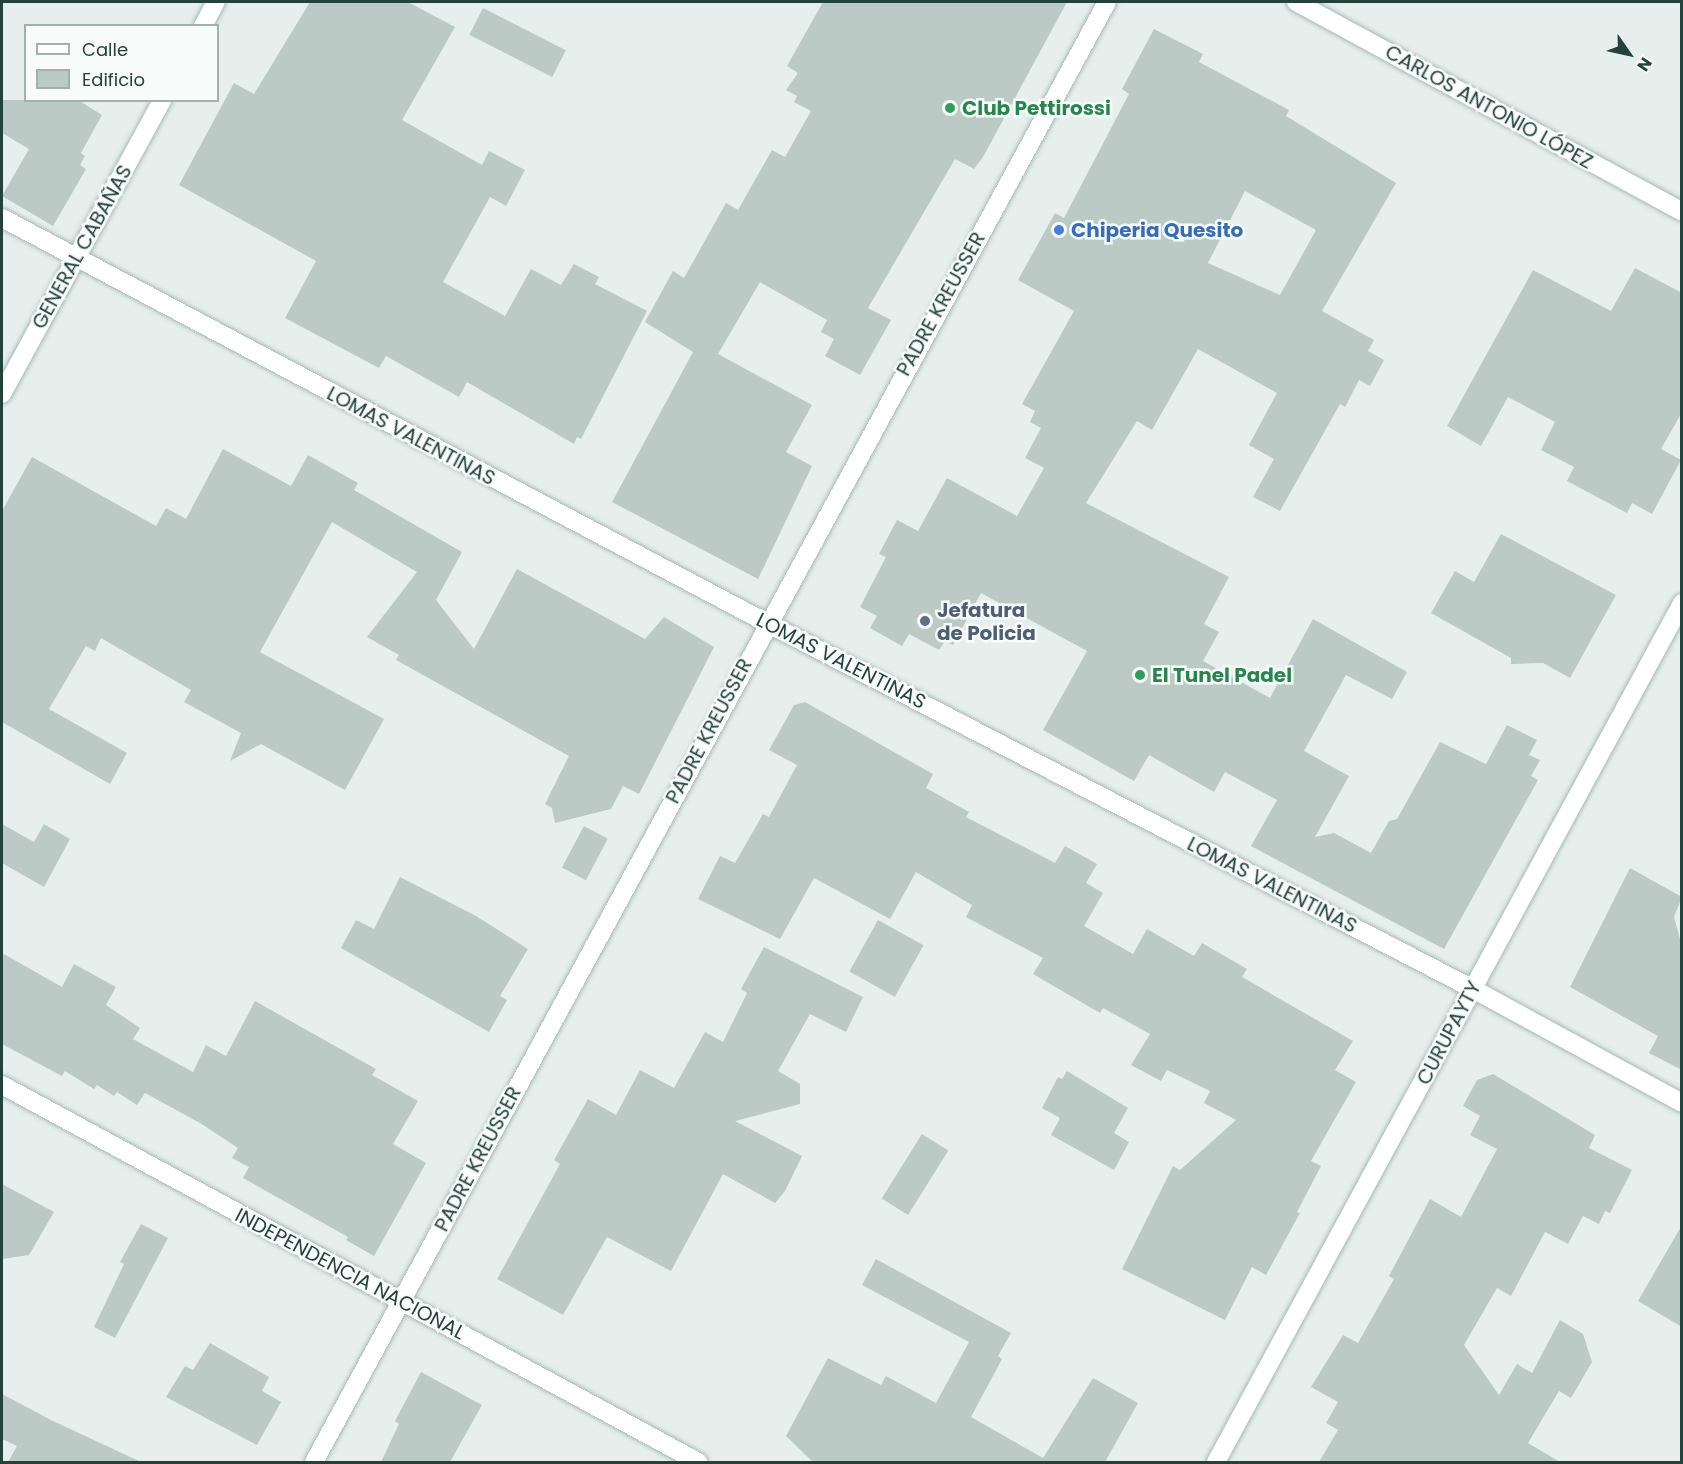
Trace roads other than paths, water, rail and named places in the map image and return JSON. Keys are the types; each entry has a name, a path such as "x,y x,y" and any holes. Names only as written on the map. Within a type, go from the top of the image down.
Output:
{"street":[{"path":"204,24 216,2"},
{"name":"PADRE KREUSSER","path":"314,1462 767,623 1107,2"},
{"name":"CARLOS ANTONIO LÓPEZ","path":"1296,2 1682,212"},
{"name":"GENERAL CABAÑAS","path":"2,394 161,102"},
{"name":"LOMAS VALENTINAS","path":"2,218 75,259 767,623 1473,989 1682,1103"},
{"name":"CURUPAYTY","path":"1216,1462 1682,603"},
{"name":"INDEPENDENCIA NACIONAL","path":"2,1085 698,1462"}],"place":[{"name":"Club Pettirossi","path":"950,108"},
{"name":"Chiperia Quesito","path":"1059,230"},
{"name":"Jefatura de Policia","path":"925,621"},
{"name":"El Tunel Padel","path":"1140,675"}]}
